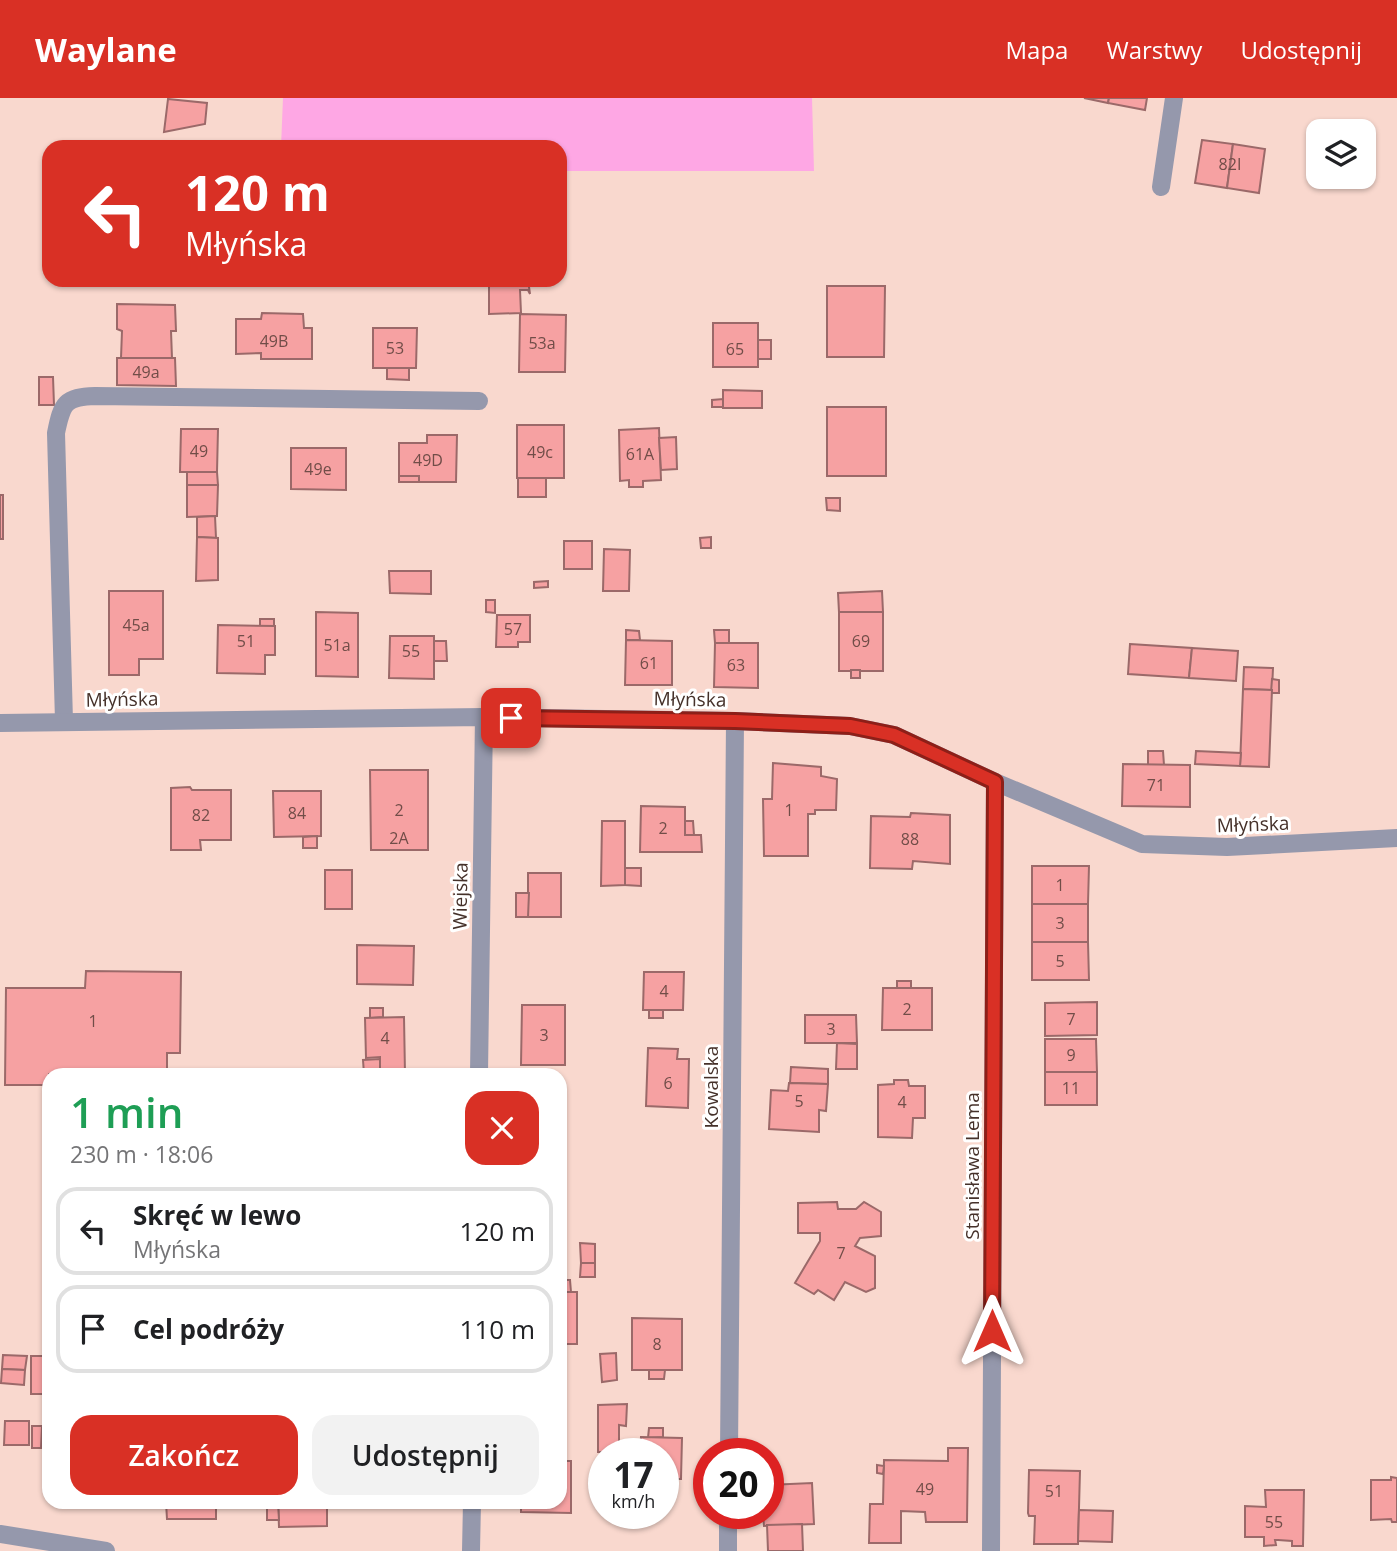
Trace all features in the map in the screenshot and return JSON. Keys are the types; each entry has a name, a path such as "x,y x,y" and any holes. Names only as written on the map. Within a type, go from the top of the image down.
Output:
{"street":[{"path":"1161,187 1174,98"},
{"path":"64,721 57,433 59,416 66,402 75,397 95,396 479,401"},
{"name":"Młyńska","path":"0,723 484,717 735,721 850,726 894,735 995,782 1142,844 1227,847 1397,838"},
{"name":"Wiejska","path":"479,1068 484,717"},
{"name":"Kowalska","path":"729,1438 735,721"},
{"name":"Stanisława Lema","path":"991,1551 995,782"},
{"path":"471,1551 472,1509"},
{"path":"728,1529 728,1551"},
{"path":"0,1534 106,1551"}],"shaded area":[{"path":"283,98 812,98 814,171 567,171 567,140 281,140"}],"building":[{"path":"1084,98 1109,98 1108,103"},
{"path":"1109,98 1147,98 1145,110 1108,103"},
{"path":"168,99 207,103 205,124 164,132"},
{"path":"1202,140 1233,144 1227,188 1195,183"},
{"path":"1233,144 1265,149 1259,193 1227,188"},
{"path":"827,286 885,286 884,357 827,357"},
{"path":"489,287 529,287 530,294 528,290 520,290 521,313 489,314"},
{"path":"117,304 175,305 176,331 171,331 172,358 121,358 122,331 117,329"},
{"path":"262,313 303,314 304,328 312,328 312,359 261,359 261,353 236,354 236,319 261,319"},
{"path":"520,314 566,315 565,372 519,372"},
{"path":"713,323 758,323 758,367 713,367"},
{"path":"373,328 417,328 416,368 373,368"},
{"path":"758,340 771,340 771,359 758,359"},
{"path":"117,358 175,358 176,386 117,385"},
{"path":"387,368 409,368 409,380 387,379"},
{"path":"39,377 53,377 54,405 39,405"},
{"path":"723,390 762,391 762,408 723,408"},
{"path":"723,399 723,407 712,407 712,400"},
{"path":"827,407 886,407 886,476 827,476"},
{"path":"517,425 564,425 564,478 517,478"},
{"path":"659,428 661,480 643,481 643,487 629,487 629,480 620,481 619,430"},
{"path":"181,429 218,429 217,472 180,472"},
{"path":"427,435 457,435 456,482 419,482 419,476 399,476 399,443 427,443"},
{"path":"676,437 677,469 661,470 659,438"},
{"path":"291,448 346,448 346,490 291,489"},
{"path":"187,472 217,472 218,485 187,485"},
{"path":"399,476 419,476 419,482 399,482"},
{"path":"518,478 546,478 546,497 518,497"},
{"path":"187,485 218,485 217,516 187,517"},
{"path":"0,495 3,495 3,539 0,539"},
{"path":"826,498 840,498 840,511 827,510"},
{"path":"215,516 216,538 197,537 197,517"},
{"path":"197,537 218,538 218,580 196,581"},
{"path":"711,537 711,548 701,548 700,538"},
{"path":"564,541 592,541 592,569 564,569"},
{"path":"604,549 630,550 629,591 603,591"},
{"path":"389,571 431,571 431,594 390,593"},
{"path":"548,581 548,587 534,588 534,582"},
{"path":"109,591 163,591 163,659 139,659 139,675 109,675"},
{"path":"882,591 883,612 839,612 838,593"},
{"path":"486,600 495,600 495,613 486,612"},
{"path":"316,612 358,613 358,677 316,676"},
{"path":"839,612 883,612 883,671 839,671"},
{"path":"497,615 530,615 530,642 518,642 518,647 496,647"},
{"path":"260,619 274,619 274,626 260,626"},
{"path":"218,625 275,626 275,655 265,655 265,674 217,673"},
{"path":"626,630 639,631 640,640 626,640"},
{"path":"714,630 729,630 729,643 715,643"},
{"path":"390,636 434,636 434,679 389,678"},
{"path":"626,640 672,641 672,685 625,685"},
{"path":"434,641 446,641 447,661 434,661"},
{"path":"715,643 758,643 758,688 714,687"},
{"path":"1130,644 1192,648 1189,678 1128,674"},
{"path":"1192,648 1238,651 1236,681 1189,678"},
{"path":"1244,667 1273,668 1272,690 1243,689"},
{"path":"851,670 860,670 860,678 851,678"},
{"path":"1272,679 1279,680 1279,693 1271,693"},
{"path":"1243,689 1272,690 1269,767 1240,766"},
{"path":"1148,751 1163,751 1164,765 1148,765"},
{"path":"1196,751 1241,753 1240,766 1195,764"},
{"path":"773,763 821,767 821,776 837,779 836,810 815,810 815,814 808,814 808,856 764,856 763,799 772,799"},
{"path":"1123,764 1190,765 1190,807 1122,806"},
{"path":"370,770 428,770 428,850 371,850"},
{"path":"190,787 192,790 231,790 231,840 200,840 201,850 171,850 171,788"},
{"path":"273,791 321,791 321,836 274,837"},
{"path":"641,806 685,807 685,835 701,835 702,852 640,852"},
{"path":"911,813 950,815 950,864 913,861 912,869 870,868 871,816 910,817"},
{"path":"602,821 625,821 625,885 601,886"},
{"path":"685,821 693,821 694,835 685,835"},
{"path":"317,836 317,848 303,848 303,837"},
{"path":"1032,866 1089,866 1088,904 1032,904"},
{"path":"625,868 641,868 641,886 625,885"},
{"path":"325,870 352,870 352,909 325,909"},
{"path":"528,873 561,873 561,917 528,917"},
{"path":"516,893 529,893 528,917 516,917"},
{"path":"1032,904 1088,904 1088,942 1032,942"},
{"path":"1032,942 1088,942 1089,980 1032,980"},
{"path":"357,945 414,946 413,985 357,984"},
{"path":"86,971 181,972 180,1053 167,1053 167,1068 42,1068 42,1085 5,1085 6,988 85,988"},
{"path":"644,972 684,972 683,1010 643,1010"},
{"path":"897,981 911,981 911,988 897,988"},
{"path":"883,988 932,988 932,1030 882,1030"},
{"path":"1097,1002 1097,1035 1045,1036 1045,1003"},
{"path":"522,1005 565,1005 565,1065 521,1065"},
{"path":"370,1008 383,1008 383,1017 370,1018"},
{"path":"649,1010 663,1010 663,1018 649,1018"},
{"path":"805,1015 856,1015 857,1043 805,1043"},
{"path":"404,1017 405,1068 380,1068 380,1057 366,1058 365,1018"},
{"path":"1045,1039 1096,1039 1097,1072 1045,1072"},
{"path":"837,1043 857,1044 857,1069 836,1069"},
{"path":"648,1048 678,1049 677,1059 689,1059 688,1108 646,1106"},
{"path":"380,1059 380,1068 364,1068 363,1060"},
{"path":"791,1067 828,1069 828,1084 790,1083"},
{"path":"1045,1072 1097,1072 1097,1105 1045,1105"},
{"path":"894,1080 908,1080 909,1086 925,1086 925,1118 913,1118 912,1138 878,1137 878,1085 894,1084"},
{"path":"789,1083 828,1084 826,1111 819,1110 819,1132 769,1129 771,1090 788,1091"},
{"path":"837,1202 838,1209 856,1209 864,1202 881,1212 881,1236 860,1238 855,1246 875,1256 875,1288 866,1292 845,1282 834,1300 818,1290 814,1294 795,1283 820,1241 820,1233 798,1233 798,1203"},
{"path":"580,1243 595,1244 595,1263 581,1263"},
{"path":"581,1263 595,1263 595,1277 580,1277"},
{"path":"567,1280 570,1280 571,1292 567,1292"},
{"path":"567,1292 577,1292 577,1344 567,1344"},
{"path":"632,1318 682,1319 682,1370 632,1370"},
{"path":"616,1353 617,1380 602,1382 600,1354"},
{"path":"3,1355 27,1356 25,1370 2,1369"},
{"path":"31,1356 42,1356 42,1394 31,1394"},
{"path":"2,1369 25,1370 24,1385 1,1383"},
{"path":"649,1370 665,1370 664,1379 649,1379"},
{"path":"627,1404 626,1426 619,1425 619,1438 598,1438 598,1405"},
{"path":"5,1421 29,1421 29,1445 4,1445"},
{"path":"32,1426 42,1426 41,1448 32,1448"},
{"path":"649,1428 663,1428 663,1437 648,1438"},
{"path":"641,1437 682,1438 681,1479 679,1438"},
{"path":"948,1448 968,1448 967,1522 926,1522 925,1512 901,1511 901,1543 869,1543 870,1504 883,1504 884,1460 948,1461"},
{"path":"567,1461 571,1461 571,1513 521,1512 521,1509 567,1509"},
{"path":"877,1465 884,1466 883,1474 877,1473"},
{"path":"1029,1470 1080,1471 1078,1544 1034,1544 1035,1516 1029,1516 1028,1513"},
{"path":"1391,1477 1397,1478 1397,1522 1392,1522 1391,1519 1371,1520 1371,1480 1391,1480"},
{"path":"812,1483 814,1524 784,1525 784,1484"},
{"path":"1265,1490 1304,1490 1303,1546 1292,1546 1292,1541 1275,1540 1276,1545 1264,1546 1264,1537 1245,1537 1245,1506 1266,1507"},
{"path":"166,1509 216,1509 216,1519 167,1519"},
{"path":"267,1509 278,1509 279,1520 267,1520"},
{"path":"278,1509 327,1509 327,1526 279,1527"},
{"path":"1079,1510 1113,1511 1112,1542 1078,1541"},
{"path":"802,1524 803,1551 768,1551 767,1529 784,1529 784,1525"}],"route":[{"path":"511,718 735,721 850,726 894,735 995,782 992,1331"}]}
